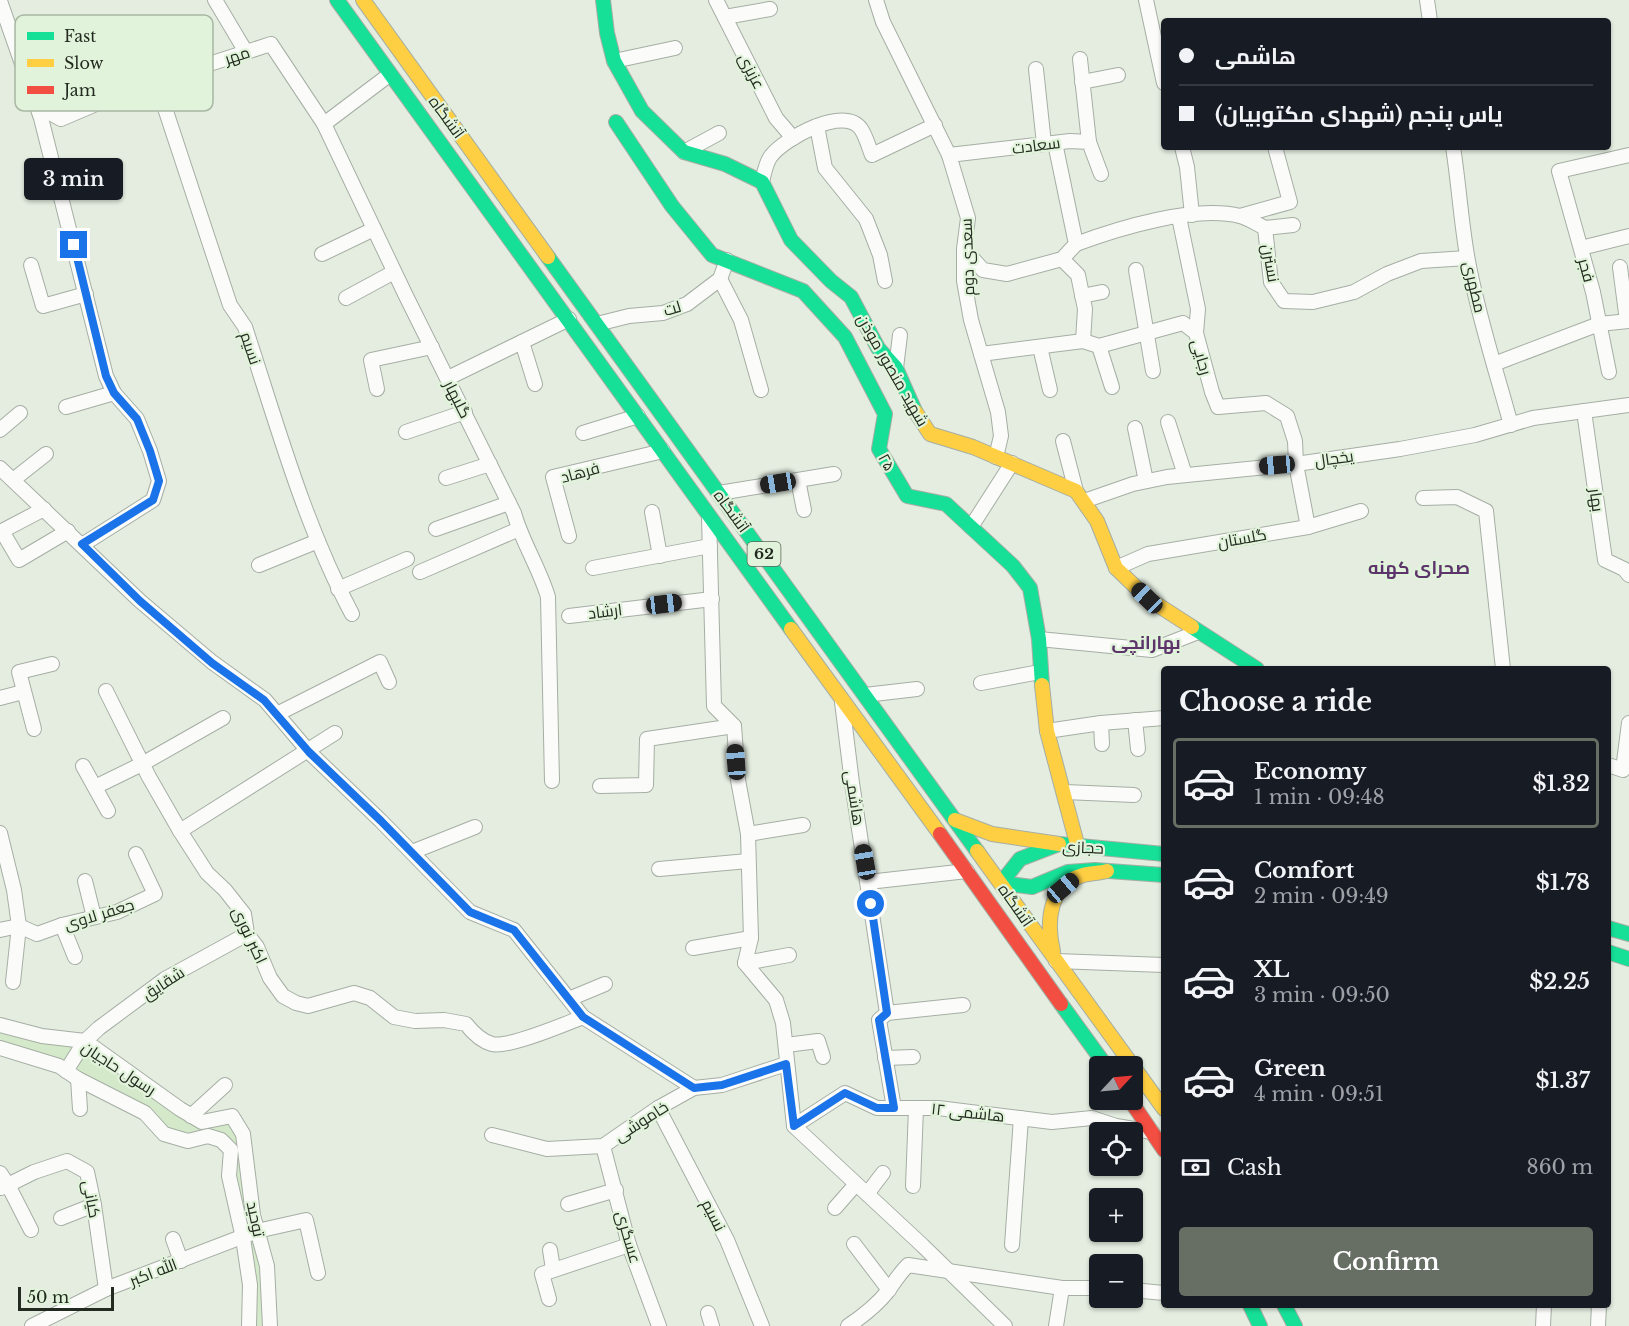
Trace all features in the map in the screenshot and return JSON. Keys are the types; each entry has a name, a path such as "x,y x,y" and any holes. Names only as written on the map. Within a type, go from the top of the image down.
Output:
{"main road":[{"name":"آتشگاه","path":"337,0 1100,1056"},
{"name":"آتشگاه","path":"363,0 1161,1105"},
{"path":"603,0 607,33 628,114 684,152 725,164 762,182"},
{"name":"۲۵","path":"628,114 672,206 712,255 803,291 845,337 885,414 879,449 906,496 946,504 1013,566 1030,588 1039,639 1040,672 1047,731 1077,844"},
{"name":"شهید منصور موذن","path":"762,182 791,240 831,281 851,297 878,348 896,368 913,407 930,435 973,447 1080,496"},
{"path":"1080,496 1097,521 1116,568 1147,598 1252,666"},
{"path":"954,819 970,828 994,834 1059,844"},
{"name":"حجازی","path":"1001,883 1020,859 1059,844 1161,854"},
{"name":"حجازی","path":"1001,883 1032,886 1068,872 1161,874"},
{"path":"1056,961 1049,938 1048,917 1054,899 1072,880 1083,875 1107,872"},
{"path":"983,894 1001,883"},
{"path":"1611,929 1629,934"},
{"path":"1611,953 1629,959"},
{"path":"1137,1110 1161,1146"},
{"path":"1251,1308 1260,1326"},
{"path":"1285,1308 1294,1326"}],"street":[{"path":"215,0 246,52"},
{"name":"عزیزی","path":"716,0 776,118 793,138"},
{"name":"سعدی دوم","path":"876,0 883,22 949,155 968,218 964,249 964,280 971,320 998,412 1001,436 996,457"},
{"path":"1146,0 1161,66"},
{"path":"1427,0 1430,18"},
{"path":"0,1 3,18 15,49"},
{"path":"725,17 770,9"},
{"name":"مهر","path":"213,63 271,44"},
{"name":"گلبهار","path":"271,44 324,124 394,272 509,502 540,572 548,597 552,781"},
{"path":"614,61 675,48"},
{"path":"1080,59 1089,142 1101,174"},
{"path":"964,249 983,270 1007,274 1062,259 1076,244 1049,143 1036,69"},
{"path":"324,124 389,75"},
{"path":"1082,82 1118,75"},
{"path":"38,111 106,376 114,393 137,419 159,481 153,500 82,544"},
{"name":"مهر","path":"46,111 61,119 80,111"},
{"name":"نسیم","path":"166,111 230,305 245,327 305,509 338,589 352,614"},
{"path":"762,182 770,156 793,138 817,126 847,120 861,128 872,155 934,125"},
{"path":"817,126 825,168 866,219 880,255 885,281"},
{"path":"684,152 720,133"},
{"name":"سعادت","path":"949,155 1070,141 1089,142"},
{"path":"1183,150 1188,167 1186,216 1198,309 1196,333"},
{"path":"1240,216 1290,202 1276,150"},
{"name":"مطهری","path":"1454,150 1460,187 1467,258 1511,425"},
{"name":"فجر","path":"1609,372 1581,248 1559,171 1629,154"},
{"name":"نسترن","path":"1076,244 1118,229 1186,216 1212,214 1240,216 1265,228 1271,282 1284,301 1313,302 1354,292 1387,274 1420,261 1467,258"},
{"path":"1265,228 1293,225"},
{"path":"322,254 374,229"},
{"path":"1581,248 1629,236"},
{"path":"1062,259 1078,275 1085,309 1083,341"},
{"path":"727,260 720,279 741,320 761,390"},
{"path":"31,265 43,306 86,294"},
{"path":"1494,364 1599,324 1628,321 1620,267"},
{"path":"1137,270 1153,371"},
{"path":"345,298 394,272"},
{"name":"لت","path":"597,324 629,316 663,313 687,304 720,279"},
{"path":"1082,296 1102,292"},
{"path":"448,378 569,319"},
{"name":"رجایی","path":"1099,346 1183,323 1196,333 1218,407 1266,403 1287,416 1295,441 1296,464"},
{"path":"896,368 900,335"},
{"path":"981,354 1083,341 1099,346 1112,387"},
{"path":"522,342 535,384"},
{"path":"377,389 371,360 432,347"},
{"path":"1040,347 1050,390"},
{"path":"66,408 114,393"},
{"name":"یخچال","path":"1080,496 1185,475 1296,464 1400,449 1475,435 1533,418 1629,405"},
{"name":"بهار","path":"1584,411 1605,560 1624,569 1629,575"},
{"path":"406,432 465,412"},
{"path":"0,430 20,413"},
{"path":"583,433 638,416"},
{"path":"1168,423 1185,475"},
{"path":"1135,428 1146,481"},
{"path":"1063,441 1080,496"},
{"name":"فرهاد","path":"569,536 553,477 663,451"},
{"path":"13,480 46,454"},
{"path":"971,527 1012,463"},
{"path":"446,478 490,464"},
{"path":"1296,464 1308,527"},
{"path":"0,468 140,601 212,663 264,700 309,752 470,912 514,930 583,1017 694,1088"},
{"path":"719,493 834,474"},
{"path":"798,480 804,510"},
{"path":"1423,498 1457,497 1486,511 1503,666"},
{"path":"436,529 509,502"},
{"path":"44,509 2,531 19,560 68,531"},
{"name":"گلستان","path":"1116,568 1148,554 1308,527 1361,511"},
{"path":"652,512 660,555"},
{"path":"709,517 714,706 734,726 738,780 748,834 752,908 751,938 746,963"},
{"path":"420,572 519,529"},
{"path":"259,565 318,542"},
{"path":"593,568 710,546"},
{"path":"338,589 407,559"},
{"name":"ارشاد","path":"569,616 712,598"},
{"path":"1039,639 1152,650 1198,632"},
{"path":"277,714 380,662 389,682"},
{"path":"34,729 22,692 19,672 52,664"},
{"path":"981,682 1040,672"},
{"path":"865,695 917,689"},
{"name":"اکبر نوری","path":"106,690 142,764 180,831 207,873 225,890 244,914 247,934 257,947 270,978 284,996 296,1003 308,1006 354,993 370,998 394,1017 414,1021 444,1020 466,1024 475,1035 493,1044 519,1040 583,1017"},
{"path":"0,698 22,692"},
{"name":"هاشمی","path":"841,697 887,1013 879,1020 894,1108"},
{"path":"95,787 142,764 223,718"},
{"path":"1047,731 1101,723 1161,718"},
{"path":"1135,720 1138,749"},
{"path":"1101,723 1102,744"},
{"path":"1611,766 1623,770 1629,723"},
{"path":"600,786 646,785 647,739 734,726"},
{"path":"180,831 335,734"},
{"path":"83,766 108,812"},
{"path":"1065,792 1134,795"},
{"path":"748,834 803,825"},
{"path":"411,852 475,827"},
{"path":"0,833 14,890 19,926 13,982"},
{"name":"جعفر لاوی","path":"0,930 19,926 37,934 62,925 117,912 155,894 136,854"},
{"path":"659,869 748,861"},
{"path":"868,882 967,872"},
{"path":"85,880 94,917"},
{"path":"62,925 75,957"},
{"name":"شقایق","path":"72,1075 85,1041 99,1028 165,979 247,934"},
{"path":"693,948 751,938"},
{"path":"746,963 789,955"},
{"path":"1056,961 1161,965"},
{"path":"746,963 776,1000 783,1023 794,1126 1005,1326"},
{"path":"569,999 605,984"},
{"path":"887,1013 963,1005"},
{"name":"رسول حاجیان","path":"0,1025 42,1036 85,1041 192,1116"},
{"path":"21,1053 22,1032"},
{"path":"786,1045 818,1041 823,1057"},
{"name":"رسول حاجیان","path":"0,1048 59,1066 145,1113 164,1134 188,1141 208,1136 221,1140"},
{"path":"885,1058 914,1057"},
{"name":"خاموشی","path":"492,1135 547,1149 603,1146 658,1108 694,1088 722,1085 786,1064"},
{"path":"72,1075 80,1109"},
{"path":"192,1116 225,1085"},
{"name":"۱۲ هاشمی","path":"794,1126 845,1093 877,1108 938,1108 1052,1122 1092,1118 1116,1126 1152,1132"},
{"name":"نسیم","path":"658,1108 727,1240 762,1326"},
{"path":"914,1186 916,1108"},
{"name":"توحید","path":"192,1116 202,1122 232,1116 243,1134 253,1215 267,1266 270,1326"},
{"path":"1012,1245 1021,1118"},
{"name":"توحید","path":"221,1140 231,1150 229,1176 243,1238 250,1285 249,1326"},
{"name":"عسگری","path":"603,1146 629,1245 657,1325"},
{"name":"کیانی","path":"3,1182 67,1161 87,1172 106,1289"},
{"path":"835,1208 883,1173"},
{"path":"3,1182 31,1230"},
{"path":"568,1204 616,1190"},
{"path":"61,1218 94,1205"},
{"name":"الله اکبر","path":"32,1326 106,1289 257,1231 306,1220 318,1273"},
{"path":"173,1239 181,1261"},
{"path":"854,1244 889,1290"},
{"path":"549,1299 542,1274 629,1245"},
{"path":"550,1250 553,1269"},
{"path":"848,1326 872,1308 908,1264 1062,1288 1089,1288"},
{"path":"1056,1326 1062,1288"},
{"path":"1143,1291 1161,1293"},
{"path":"249,1308 270,1305"},
{"path":"1543,1326 1544,1308"},
{"path":"1598,1326 1599,1308"}],"green space":[{"path":"0,1028 82,1043 188,1116 232,1121 239,1135 263,1259 268,1326 252,1326 231,1175 232,1150 217,1135 188,1140 164,1132 148,1112 0,1045"}],"traffic: fast":[{"path":"337,0 791,629"},
{"path":"603,0 607,33 614,61 642,111 684,152 725,164 762,182 791,240 831,281 851,297 878,348 896,368 915,411"},
{"path":"616,122 672,206 712,255 803,291 845,337 885,414 879,449 907,496 946,504 1013,566 1030,588 1039,639 1042,685"},
{"path":"548,257 977,851"},
{"path":"1192,627 1252,666"},
{"path":"1001,883 1020,859 1059,844 1161,854"},
{"path":"1001,883 1032,887 1068,872 1095,870 1161,875"},
{"path":"1611,929 1629,934"},
{"path":"1611,953 1629,959"},
{"path":"1061,1004 1099,1056"},
{"path":"1251,1308 1260,1326"},
{"path":"1286,1308 1295,1326"}],"traffic: slow":[{"path":"363,0 548,257"},
{"path":"915,411 930,434 973,447 1076,491 1097,521 1116,568 1147,598 1192,627"},
{"path":"791,629 940,834"},
{"path":"1042,685 1047,731 1077,844"},
{"path":"955,820 992,834 1059,844"},
{"path":"977,851 1161,1105"},
{"path":"1053,951 1050,916 1063,887 1083,875 1107,871"}],"traffic: jam":[{"path":"940,834 1061,1004"},
{"path":"1137,1110 1161,1146"}],"district":[{"name":"صحرای کهنه","path":"1419,568"},
{"name":"بهارانچی","path":"1146,643"}],"route":[{"path":"74,245 106,376 114,393 137,419 159,481 153,500 82,544 140,601 212,663 264,700 309,752 381,821 470,912 514,930 583,1017 694,1088 722,1085 786,1064 794,1126 845,1093 877,1108 894,1108 879,1020 887,1013 871,904"}]}
